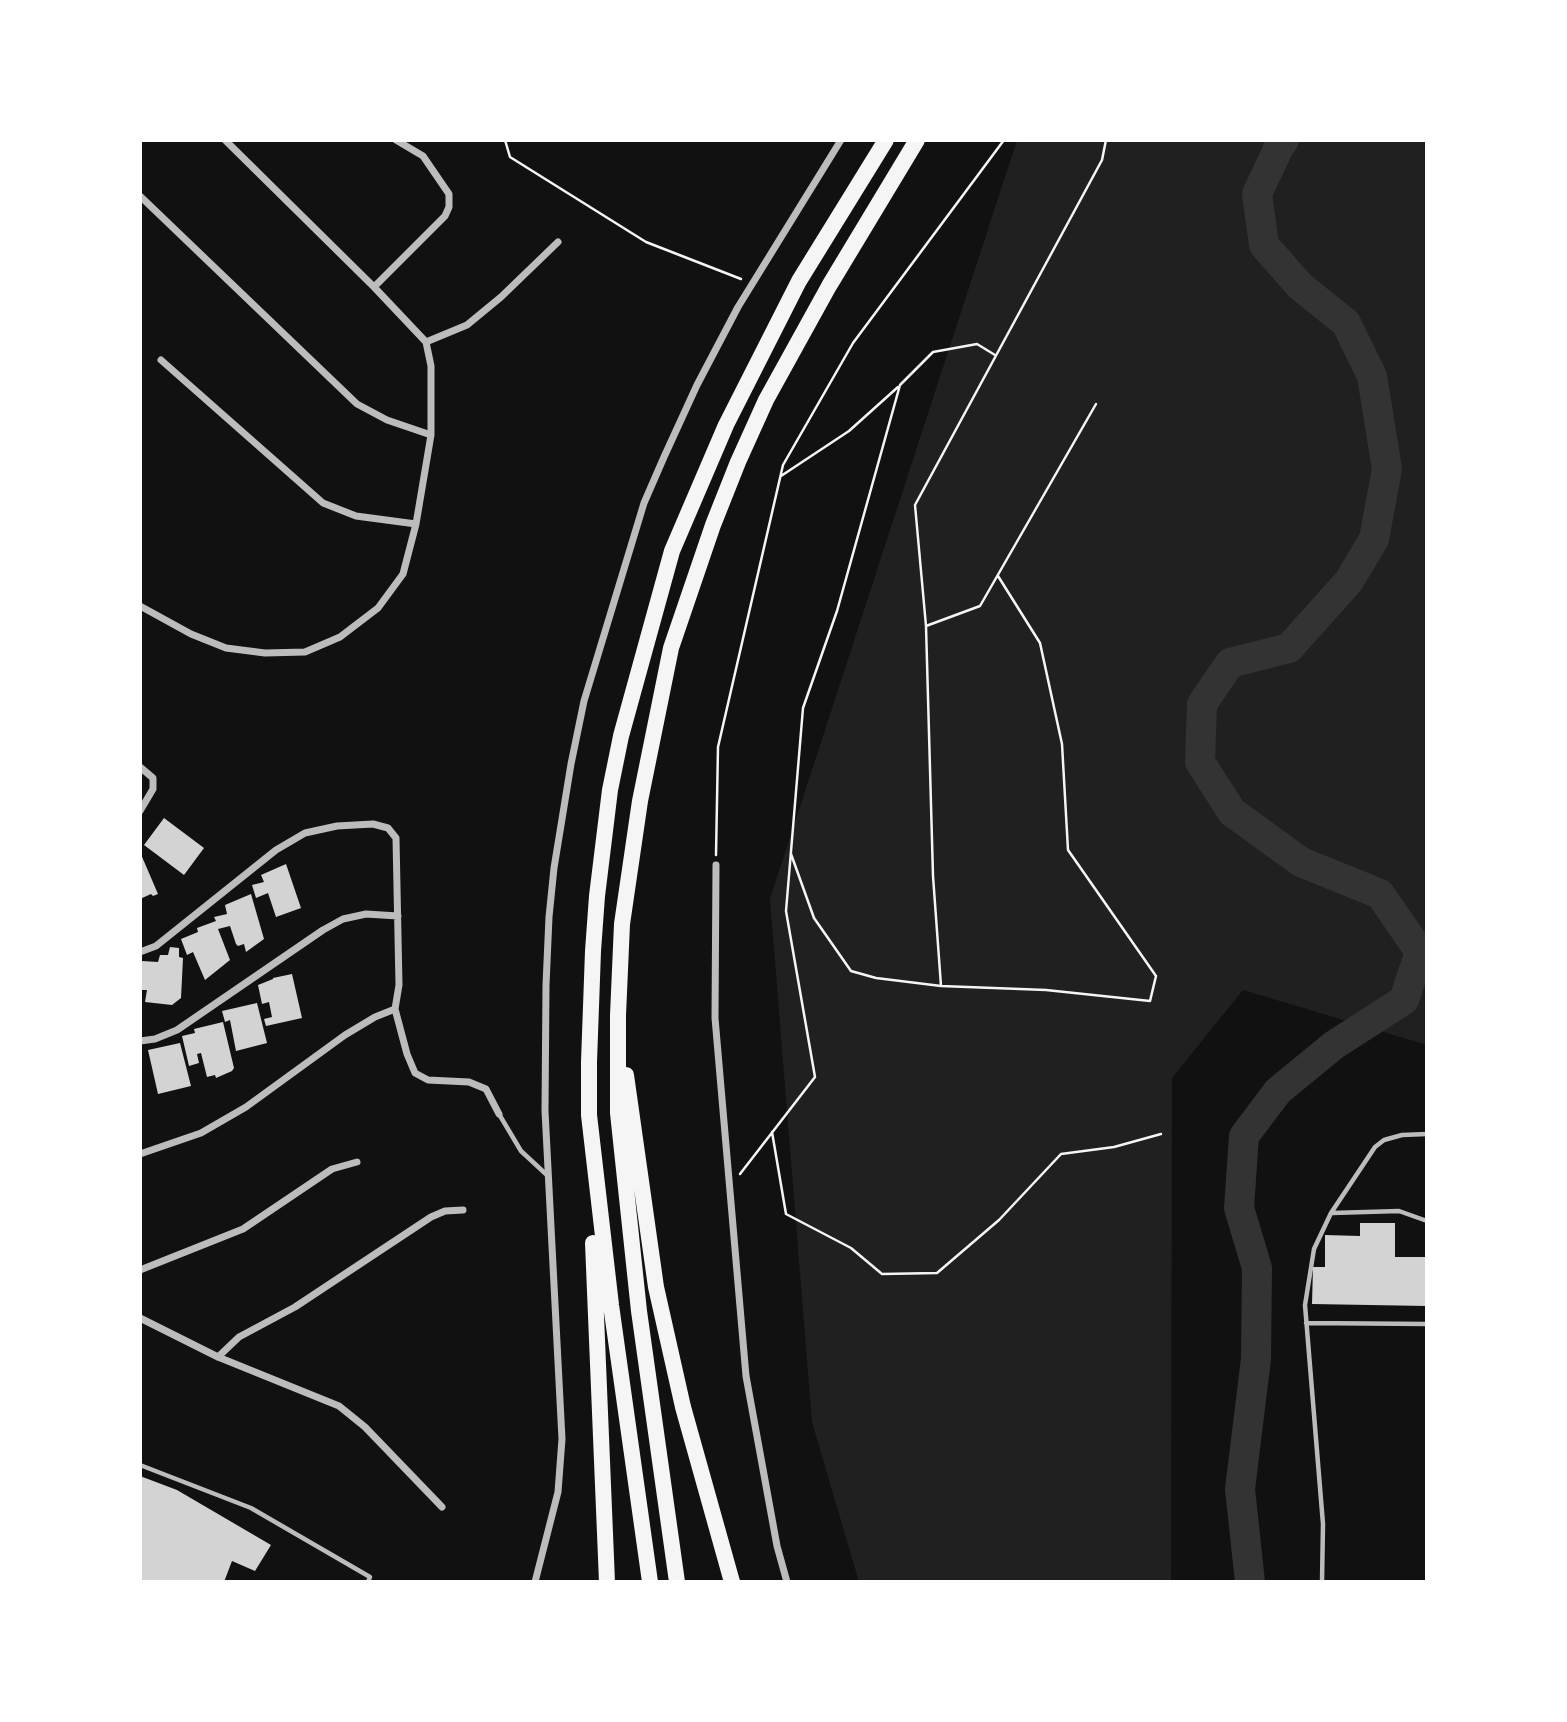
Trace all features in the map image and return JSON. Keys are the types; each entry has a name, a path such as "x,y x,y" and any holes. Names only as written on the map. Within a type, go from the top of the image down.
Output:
{"highway":[{"path":"607,1582 589,1062 594,938 610,790 621,736 673,551 726,425 799,281 886,140"},
{"path":"677,1582 664,1502 618,1113 622,924 640,801 671,648 691,586 738,462 766,400 829,286 917,140"},
{"path":"618,1015 656,1287 683,1407 732,1582"},
{"path":"589,1115 609,1293 650,1582"}],"street":[{"path":"140,606 191,634 226,648 265,653 305,652 340,637 378,608 402,574 416,524 431,435 431,366 426,342 225,140"},
{"path":"374,287 445,216 449,206 449,194 423,156 396,140"},
{"path":"535,1582 558,1492 562,1438 545,1111 549,917 565,803 584,701 644,503 697,386 753,283 841,140"},
{"path":"140,196 357,404 387,420 431,435"},
{"path":"426,342 467,324 501,297 558,243"},
{"path":"161,360 323,503 356,516 416,524"},
{"path":"140,767 153,778 153,789 140,811"},
{"path":"140,952 156,946 276,850 305,833 337,826 373,824 388,828 396,838 399,985 395,1009 407,1055 415,1073 428,1080 469,1082 486,1089 499,1114"},
{"path":"716,864 715,1018 746,1376 777,1546 787,1582"},
{"path":"140,1041 155,1039 177,1030 343,919 366,914 398,915"},
{"path":"140,1154 212,1127 246,1107 345,1035 375,1017 395,1009"},
{"path":"140,1147 151,1150"},
{"path":"140,1270 243,1229 332,1170 357,1162"},
{"path":"218,1357 239,1337 295,1307 431,1217 445,1211 463,1210"},
{"path":"140,1318 218,1357 339,1406 365,1427 442,1507"}],"lane":[{"path":"499,1114 521,1151 549,1177"},
{"path":"1322,1582 1322,1524 1305,1305 1310,1266 1320,1234 1331,1213 1375,1147 1384,1140 1402,1135 1427,1134"},
{"path":"1331,1213 1399,1211 1427,1221"},
{"path":"1306,1323 1427,1324"},
{"path":"140,1465 251,1508 370,1577 368,1582"}],"path":[{"path":"505,140 510,158 646,243 753,283"},
{"path":"716,864 718,747 783,465 853,343 1004,140"},
{"path":"941,986 933,876 926,626 915,505 1102,160 1106,140"},
{"path":"781,476 849,431 933,352 977,344 995,355"},
{"path":"729,1188 815,1077 786,911 803,708 837,611 900,385"},
{"path":"926,626 980,606 1096,404"},
{"path":"791,853 814,918 851,971 876,978 941,986 1046,990 1150,1001 1156,976 1068,850 1062,744 1040,643 998,576"},
{"path":"772,1132 786,1214 851,1248 883,1274 937,1273 999,1220 1061,1154 1114,1147 1161,1133"}],"shaded area":[{"path":"1017,140 1427,140 1427,1045 1243,990 1172,1078 1171,1582 859,1582 812,1422 770,899"}],"building":[{"path":"164,818 204,848 184,875 144,845"},
{"path":"140,852 158,894 140,899"},
{"path":"286,864 301,908 276,917 268,893 256,898 252,885 264,882 261,875"},
{"path":"251,894 264,939 246,952 244,944 236,944 230,926 218,929 230,960 205,980 193,952 187,955 181,939 198,932 197,928 216,921 214,917 227,914 225,905"},
{"path":"170,947 179,948 179,957 183,958 181,998 172,1005 145,1002 147,990 140,990 142,961 158,962 160,955 168,955"},
{"path":"292,974 302,1018 266,1026 264,1019 272,1017 269,1002 262,1004 258,985"},
{"path":"257,1003 267,1043 236,1051 230,1020 225,1022 222,1011"},
{"path":"223,1022 234,1068 216,1078 215,1075 207,1077 201,1053 197,1054 199,1063 189,1066 182,1036 195,1033 194,1029"},
{"path":"180,1043 191,1086 158,1094 148,1050"},
{"path":"1360,1223 1395,1223 1395,1257 1427,1257 1427,1306 1312,1304 1313,1267 1325,1267 1325,1235 1360,1236"},
{"path":"140,1476 177,1490 271,1545 255,1571 232,1561 224,1582 140,1582"}],"waterway":[{"path":"1250,1582 1240,1489 1256,1359 1257,1268 1239,1208 1244,1136 1278,1091 1334,1045 1404,1000 1420,952 1380,894 1301,862 1232,812 1200,762 1202,704 1230,663 1289,648 1349,581 1374,539 1387,469 1372,376 1346,323 1300,286 1264,245 1257,194 1284,140"}]}
